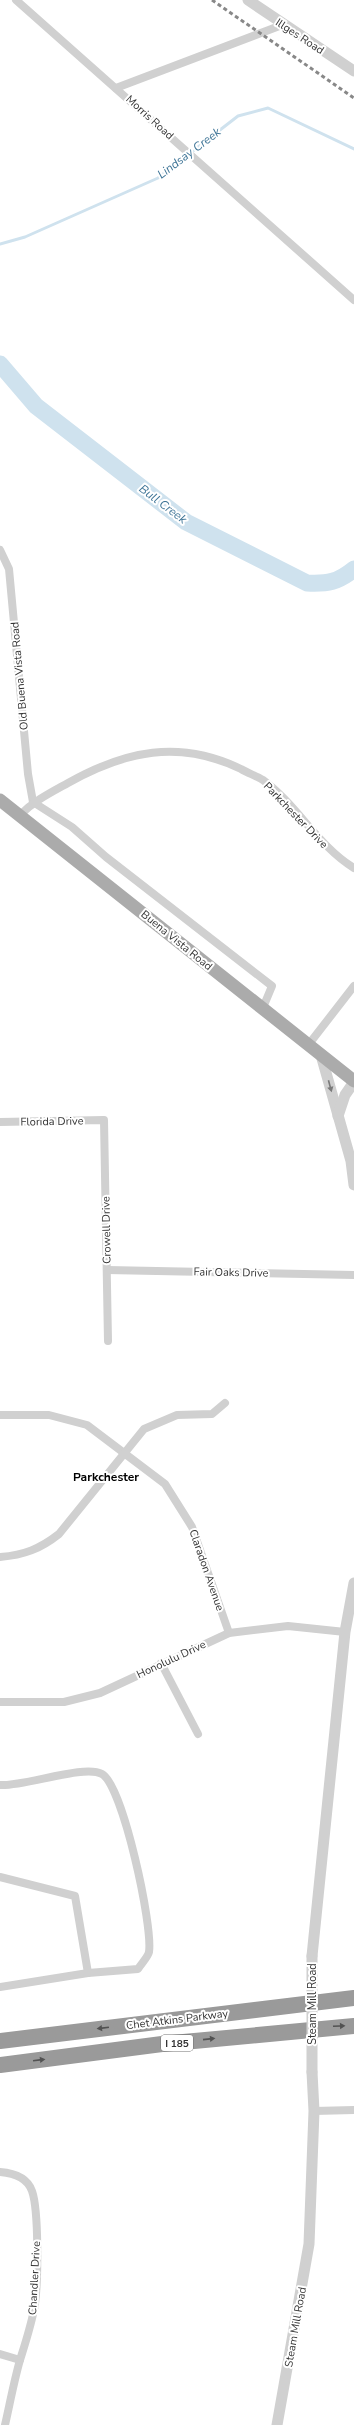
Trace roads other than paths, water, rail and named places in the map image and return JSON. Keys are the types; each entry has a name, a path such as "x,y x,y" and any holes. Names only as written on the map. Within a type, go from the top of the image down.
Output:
{"highway":[{"name":"Chet Atkins Parkway","path":"0,2041 354,1998"},
{"name":"I 185","path":"0,2064 162,2044 354,2026"}],"main road":[{"name":"Buena Vista Road","path":"0,800 262,1010 309,1044 354,1082"}],"street":[{"name":"Morris Road","path":"16,0 206,167 354,300"},
{"name":"Illges Road","path":"248,0 282,25 354,71"},
{"path":"116,88 282,25"},
{"name":"Old Buena Vista Road","path":"0,550 9,569 28,774 33,802"},
{"name":"Parkchester Drive","path":"20,815 33,802 93,769 135,755 182,751 225,762 262,780 293,809 338,858 354,868"},
{"path":"33,802 72,827 106,857 272,986 262,1010"},
{"path":"309,1044 354,986"},
{"path":"321,1055 351,1162 354,1184"},
{"path":"338,1117 345,1095 354,1082"},
{"name":"Florida Drive","path":"0,1122 104,1120"},
{"name":"Crowell Drive","path":"104,1120 108,1341"},
{"name":"Fair Oaks Drive","path":"107,1270 354,1275"},
{"path":"0,1557 28,1553 42,1547 59,1534 144,1429 178,1415 212,1414 225,1403"},
{"name":"Claradon Avenue","path":"0,1415 49,1415 86,1425 125,1452 165,1484 192,1527 228,1633"},
{"name":"Steam Mill Road","path":"277,2425 309,2244 314,2111 312,2072 312,1956 345,1632 354,1583"},
{"name":"Honolulu Drive","path":"0,1702 64,1702 100,1693 161,1663 228,1633 288,1626 345,1632"},
{"path":"161,1663 198,1734"},
{"path":"0,1785 94,1771 109,1780 132,1842 150,1932 149,1953 138,1969 88,1973 0,1987"},
{"path":"0,1877 75,1896 88,1973"},
{"path":"314,2111 354,2110"},
{"name":"Chandler Drive","path":"0,2172 13,2173 25,2181 32,2190 34,2203 35,2303 30,2330 20,2360 5,2425"},
{"path":"0,2354 20,2360"}],"waterway":[{"name":"Lindsay Creek","path":"0,244 25,237 158,178 238,116 268,108 354,149"},
{"name":"Bull Creek","path":"0,364 36,406 186,522 307,583 332,581 343,577 354,569"}],"railway":[{"path":"212,0 354,98"}],"district":[{"name":"Parkchester","path":"106,1477"}]}
